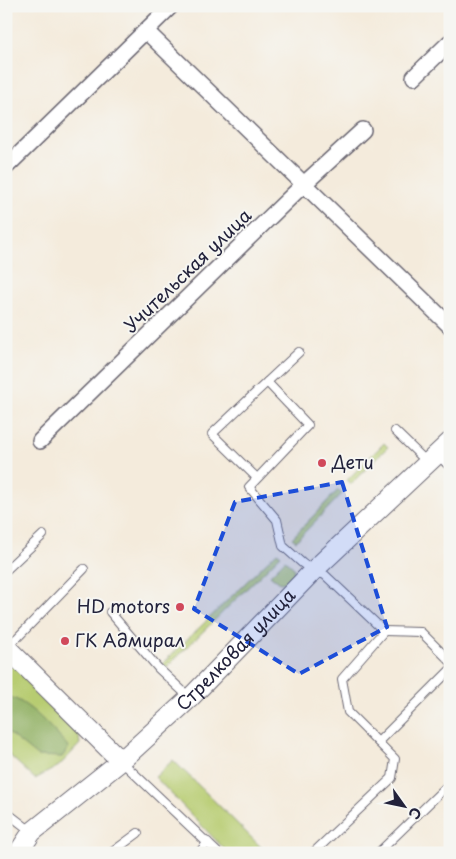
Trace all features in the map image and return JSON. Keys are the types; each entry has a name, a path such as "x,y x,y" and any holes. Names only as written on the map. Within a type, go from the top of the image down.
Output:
{"street":[{"path":"6,168 171,6"},
{"path":"146,31 450,326"},
{"path":"414,77 450,42"},
{"name":"Учительская улица","path":"40,441 304,184 363,130"},
{"name":"Стрелковая улица","path":"18,853 32,832 121,761 190,698 314,571 441,457"},
{"path":"6,647 121,761"}],"lane":[{"path":"256,478 212,434 299,352"},
{"path":"268,382 308,426 249,487 277,520 283,546 302,563 314,571 325,575 384,631 421,632 450,661"},
{"path":"395,431 441,457"},
{"path":"6,570 42,535"},
{"path":"6,647 84,569"},
{"path":"110,612 158,668 190,698"},
{"path":"313,853 392,778 395,758 348,712 342,679 384,631"},
{"path":"378,742 450,670"},
{"path":"121,761 218,853"},
{"path":"378,853 450,783"},
{"path":"6,812 32,832"},
{"path":"112,853 138,833"},
{"path":"199,853 208,842"}],"highlighted area":[{"path":"342,482 387,627 299,674 194,609 235,502"}],"green space":[{"path":"384,443 388,447 351,484 347,480"},
{"path":"338,490 342,494 296,541 292,538"},
{"path":"277,552 281,555 166,668 162,664"},
{"path":"285,560 294,568 293,581 280,583 270,575"},
{"path":"6,657 78,728 80,744 59,766 35,779 6,752"},
{"path":"6,696 23,703 32,710 69,747 62,757 37,756 6,731"},
{"path":"173,760 267,853 228,853 155,777"}],"place":[{"name":"Дети","path":"322,463"},
{"name":"HD motors","path":"180,607"},
{"name":"ГК Адмирал","path":"65,641"}]}
